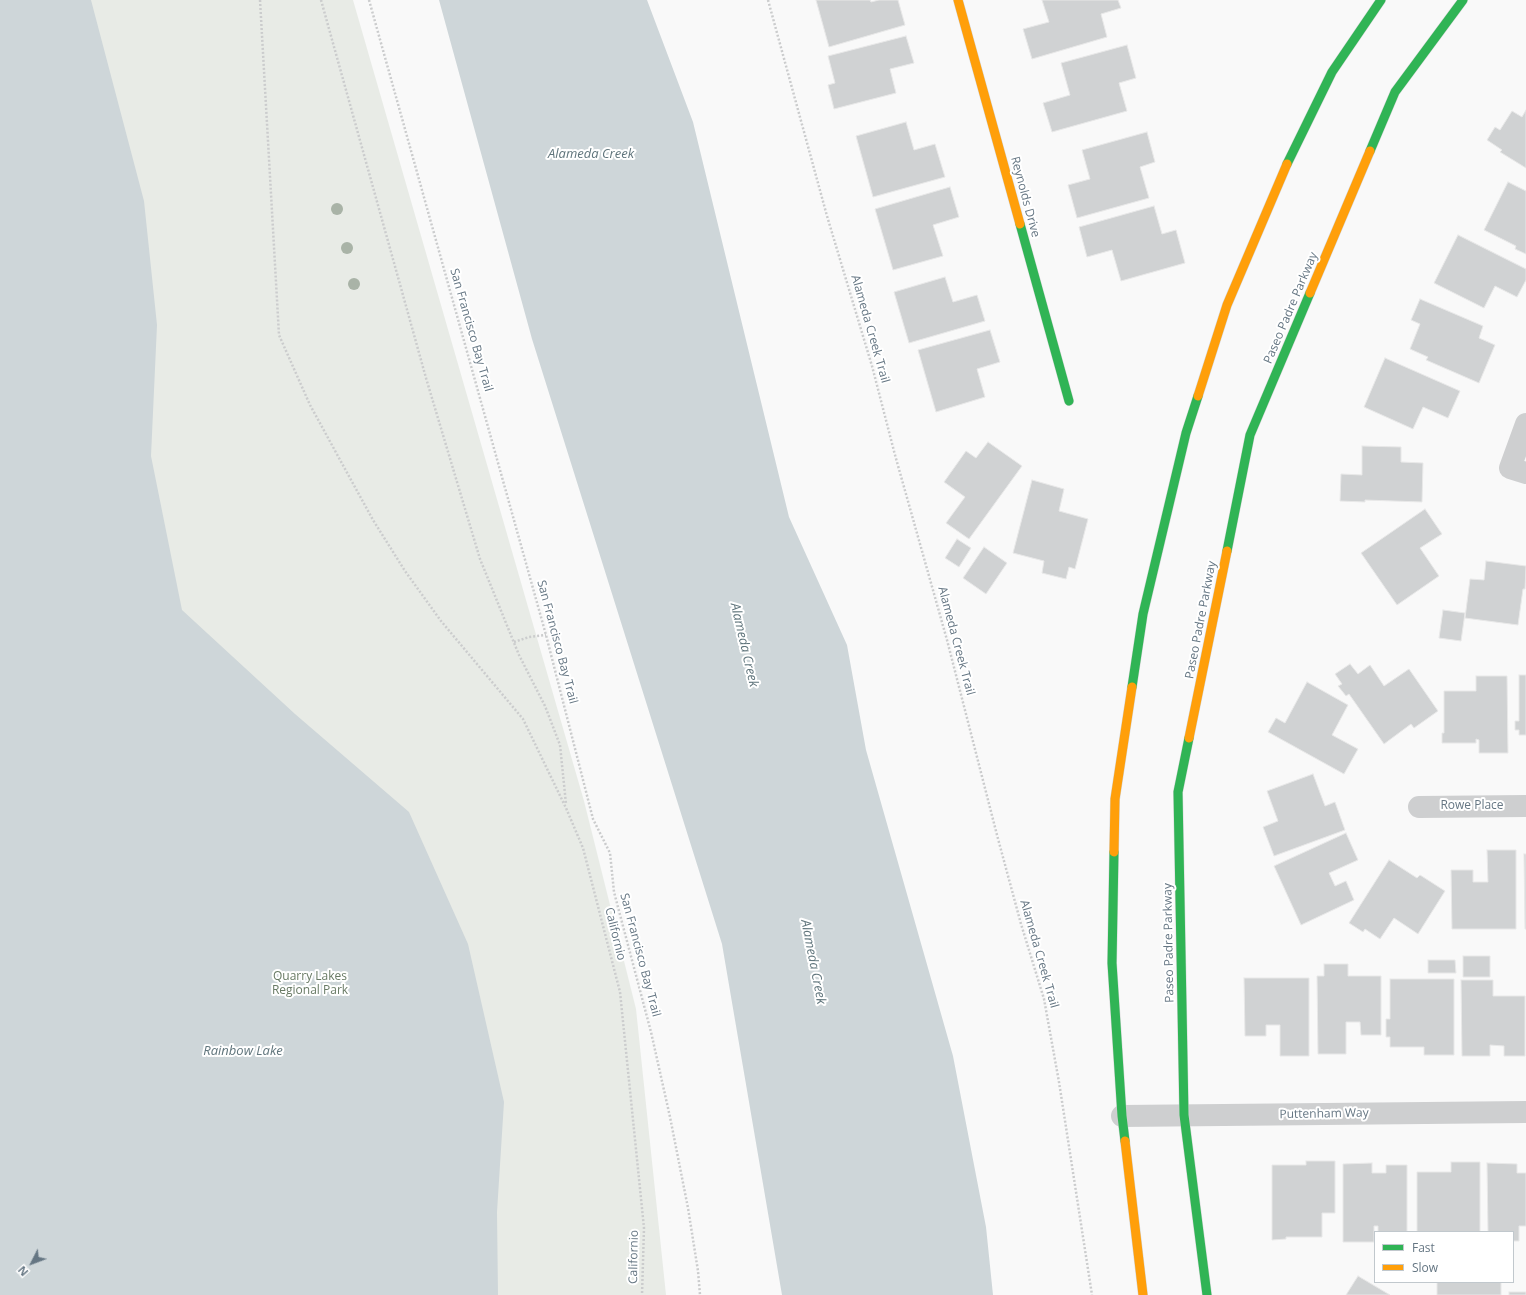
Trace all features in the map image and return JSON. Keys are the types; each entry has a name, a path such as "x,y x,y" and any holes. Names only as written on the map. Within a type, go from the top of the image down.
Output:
{"main road":[{"name":"Reynolds Drive","path":"958,0 1069,401"},
{"path":"1143,1295 1122,1116 1112,963 1115,799 1143,614 1186,433 1227,305 1281,177 1332,72 1381,0"},
{"name":"Paseo Padre Parkway","path":"1206,1295 1184,1115 1178,792 1250,435 1395,92 1463,0"}],"street":[{"path":"1518,470 1526,424"},
{"name":"Rowe Place","path":"1419,807 1526,806"},
{"name":"Puttenham Way","path":"1122,1116 1526,1112"}],"path":[{"name":"Californio","path":"260,0 279,335 310,405 373,520 405,571 441,621 523,719 566,808 583,848 620,992 644,1228 642,1295"},
{"path":"321,0 426,378 480,559 514,642 545,706 560,745 566,808"},
{"name":"San Francisco Bay Trail","path":"369,0 546,634 594,819 610,853 614,892 651,1032 670,1117 698,1271 700,1295"},
{"name":"Alameda Creek Trail","path":"768,0 827,216 872,366 895,455 947,640 1021,924 1044,999 1059,1082 1092,1295"},
{"path":"514,642 529,637 546,634"}],"green space":[{"name":"Quarry Lakes Regional Park","path":"0,0 353,0 584,801 636,1009 666,1295 0,1295"}],"water":[{"name":"Rainbow Lake","path":"0,0 91,0 144,201 157,325 151,456 182,610 295,714 409,812 468,944 504,1102 497,1212 498,1295 0,1295"},
{"name":"Alameda Creek","path":"439,0 647,0 693,122 789,517 847,645 866,750 953,1056 986,1227 993,1295 782,1295 722,944 532,339"}],"building":[{"path":"816,0 870,0 871,2 879,0 898,0 905,25 829,47"},
{"path":"1042,0 1118,0 1121,8 1101,14 1107,37 1032,59 1023,29 1049,22"},
{"path":"906,36 914,63 890,69 896,93 834,109 828,85 835,83 828,56"},
{"path":"1127,45 1136,78 1119,83 1127,111 1052,132 1043,103 1070,95 1061,63"},
{"path":"1526,110 1526,168 1500,152 1502,150 1487,140 1495,127 1500,130 1512,111 1522,117"},
{"path":"906,122 914,150 935,144 945,177 873,197 856,136"},
{"path":"1147,132 1155,162 1140,167 1149,198 1077,218 1068,185 1090,179 1082,150"},
{"path":"1508,182 1526,191 1526,254 1515,249 1516,246 1484,230"},
{"path":"950,187 959,217 933,225 943,256 893,270 875,209"},
{"path":"1154,206 1162,234 1176,230 1185,263 1121,281 1112,250 1087,257 1079,227"},
{"path":"1458,235 1526,269 1526,280 1517,297 1495,286 1484,308 1434,283"},
{"path":"945,277 953,302 977,295 985,321 909,343 894,292"},
{"path":"1420,299 1483,326 1479,338 1495,345 1479,383 1426,360 1428,357 1410,349 1420,324 1411,320"},
{"path":"990,330 1000,362 977,369 985,397 936,412 918,350"},
{"path":"1385,358 1460,391 1448,418 1423,407 1413,429 1364,407"},
{"path":"988,442 1022,466 969,539 946,523 965,497 944,482 966,451 976,458"},
{"path":"1362,446 1401,447 1401,462 1423,463 1422,502 1365,500 1365,502 1340,501 1341,474 1362,475"},
{"path":"1032,480 1064,489 1059,511 1088,519 1075,569 1069,567 1066,579 1042,573 1044,561 1013,553"},
{"path":"1425,509 1442,534 1420,548 1439,576 1397,605 1361,553"},
{"path":"957,539 971,548 959,567 945,558"},
{"path":"984,547 1007,563 986,594 963,578"},
{"path":"1486,561 1526,566 1525,589 1523,589 1518,625 1465,618 1470,579 1484,580"},
{"path":"1443,610 1465,613 1461,641 1439,638"},
{"path":"1350,664 1358,674 1370,665 1384,686 1409,669 1438,711 1414,728 1411,724 1384,744 1349,694 1346,696 1338,686 1342,684 1335,674"},
{"path":"1519,675 1526,675 1526,735 1519,735 1519,730 1515,730 1515,721 1519,721"},
{"path":"1476,676 1507,676 1508,753 1479,753 1479,740 1476,739 1476,743 1442,743 1442,733 1444,733 1444,691 1476,691"},
{"path":"1307,682 1348,705 1332,735 1358,749 1344,774 1268,732 1276,718 1285,723"},
{"path":"1313,774 1325,806 1335,802 1345,830 1274,856 1263,827 1278,821 1267,791"},
{"path":"1346,833 1358,860 1329,873 1335,886 1346,881 1354,900 1301,925 1274,866"},
{"path":"1487,850 1516,850 1516,929 1452,929 1451,870 1473,870 1473,882 1488,882"},
{"path":"1524,854 1526,854 1526,929 1525,929"},
{"path":"1389,860 1417,878 1420,875 1445,891 1418,934 1394,918 1380,939 1365,929 1363,932 1349,923"},
{"path":"1463,956 1490,956 1490,977 1463,977"},
{"path":"1428,960 1455,960 1456,973 1428,973"},
{"path":"1324,964 1348,964 1348,976 1381,976 1381,1035 1361,1035 1360,1022 1346,1022 1346,1054 1318,1054 1317,976 1324,976"},
{"path":"1244,978 1309,978 1309,1056 1280,1056 1280,1025 1266,1025 1266,1036 1245,1036"},
{"path":"1390,979 1454,979 1454,1055 1424,1055 1424,1047 1390,1047 1390,1037 1386,1037 1386,1019 1390,1019"},
{"path":"1461,980 1493,980 1493,996 1525,996 1525,1056 1504,1056 1504,1046 1490,1045 1490,1056 1462,1056"},
{"path":"1306,1161 1335,1161 1335,1213 1322,1213 1322,1237 1286,1237 1286,1239 1272,1240 1272,1165 1306,1165"},
{"path":"1451,1162 1480,1162 1480,1231 1417,1231 1417,1172 1451,1172"},
{"path":"1372,1163 1372,1173 1386,1173 1386,1165 1407,1165 1407,1231 1378,1231 1378,1226 1374,1226 1374,1242 1343,1242 1343,1164"},
{"path":"1487,1163 1517,1164 1517,1173 1526,1173 1526,1226 1519,1226 1519,1241 1514,1241 1514,1231 1488,1231"},
{"path":"1358,1276 1390,1295 1346,1295"},
{"path":"1437,1283 1501,1283 1501,1295 1437,1295"},
{"path":"1509,1292 1526,1292 1526,1295 1509,1295"}],"traffic: fast":[{"path":"1287,164 1332,72 1381,0"},
{"path":"1370,151 1395,92 1463,0"},
{"path":"1020,224 1069,401"},
{"path":"1227,551 1250,435 1310,293"},
{"path":"1132,687 1143,614 1186,433 1198,396"},
{"path":"1189,738 1178,792 1184,1115 1207,1295"},
{"path":"1114,852 1112,963 1125,1141"}],"traffic: slow":[{"path":"958,0 1020,224"},
{"path":"1310,293 1370,151"},
{"path":"1198,396 1227,305 1287,164"},
{"path":"1189,738 1227,551"},
{"path":"1114,852 1115,799 1132,687"},
{"path":"1125,1141 1143,1295"}]}
